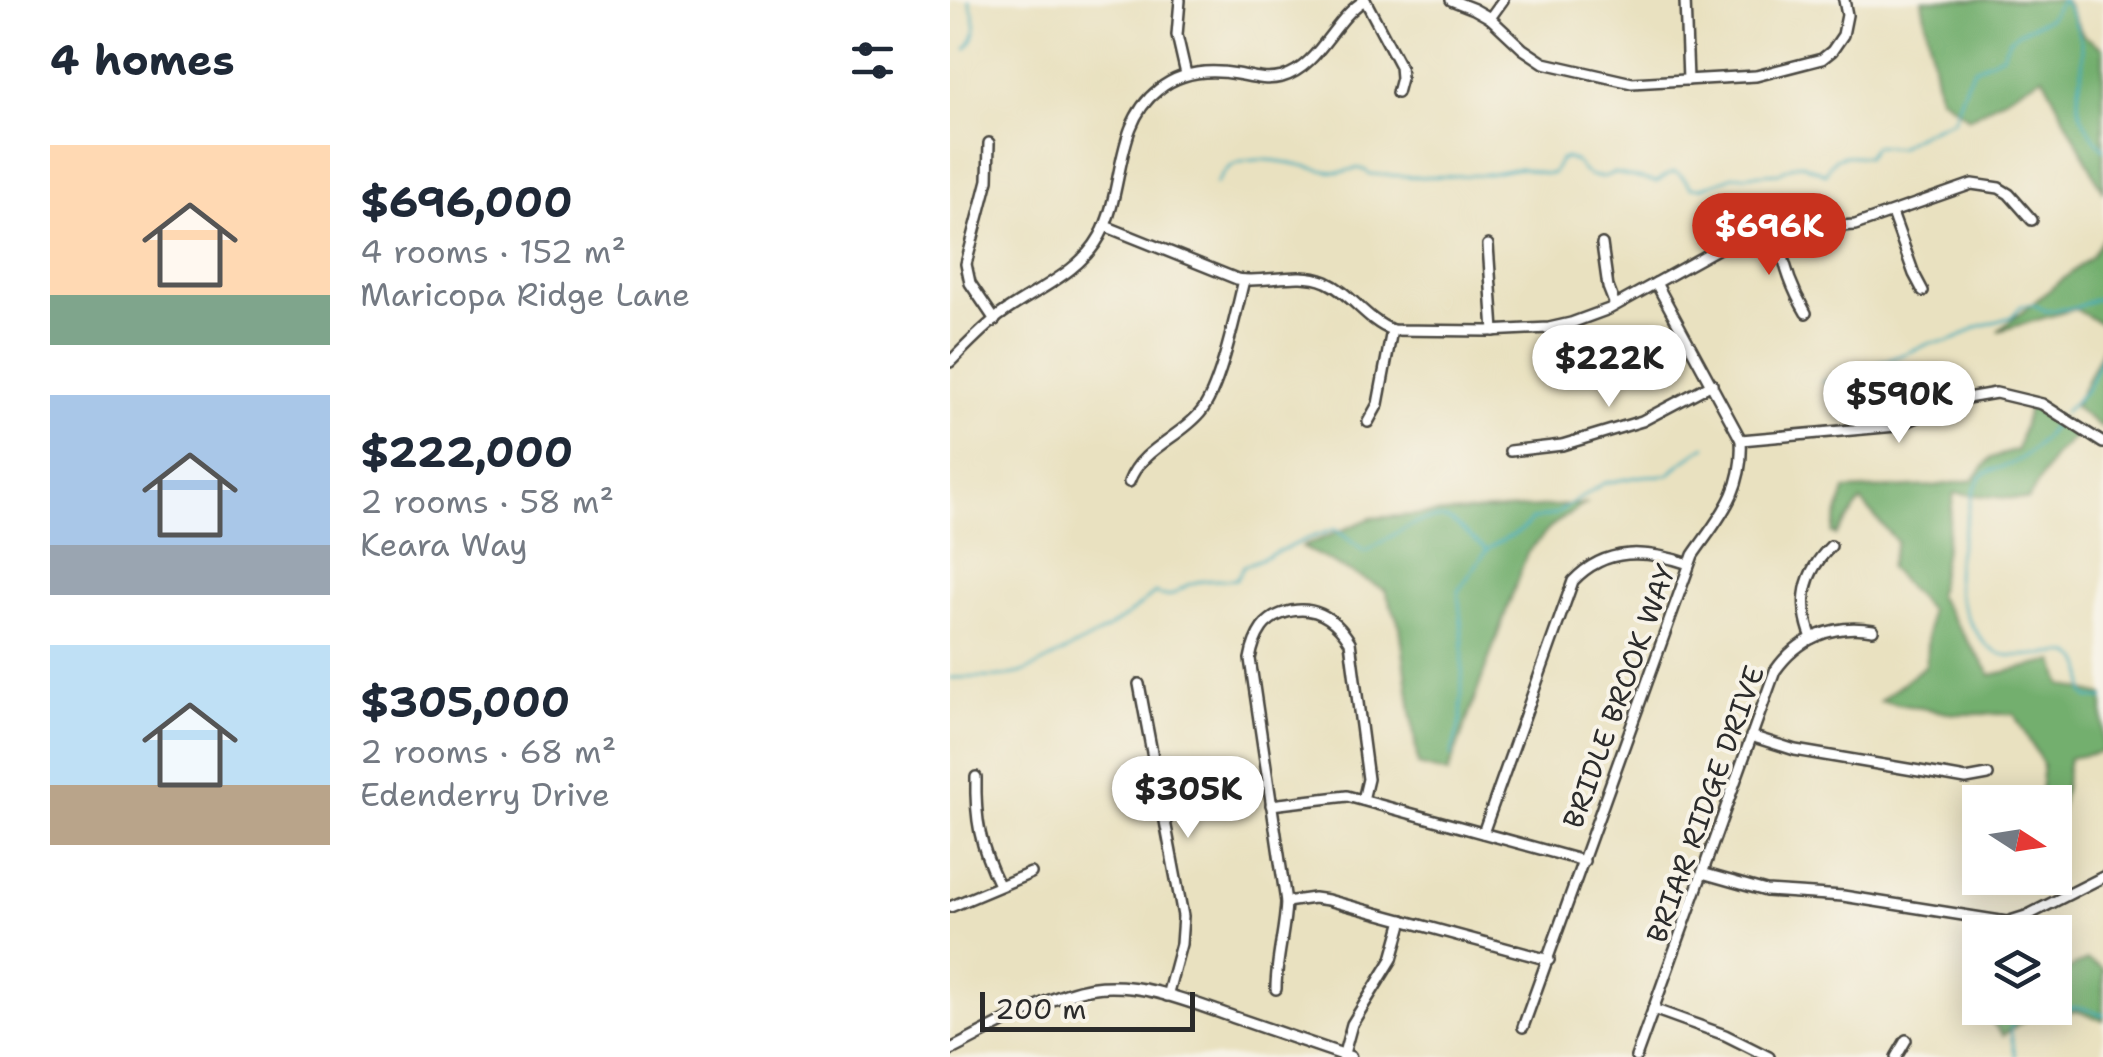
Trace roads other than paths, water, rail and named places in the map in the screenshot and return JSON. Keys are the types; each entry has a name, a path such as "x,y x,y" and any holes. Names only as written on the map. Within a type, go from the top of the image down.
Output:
{"main road":[{"path":"950,1050 1047,1002 1077,992 1122,986 1167,996 1346,1056"}],"street":[{"path":"1180,0 1177,34 1186,74"},
{"path":"950,362 994,320 1077,265 1092,248 1105,226 1136,115 1160,88 1186,74 1218,72 1265,80 1286,76 1308,61 1351,10 1365,0 1400,66 1402,78 1397,93"},
{"path":"1451,0 1490,18 1530,54 1554,66 1622,82 1756,76 1822,59 1843,36 1847,15 1844,0"},
{"path":"1490,18 1503,0"},
{"path":"1685,0 1688,80"},
{"path":"989,143 988,180 966,264 970,283 994,320"},
{"path":"1105,226 1244,280 1299,277 1325,282 1392,330 1494,331 1559,326 1595,316 1748,232 1855,225 1960,187 1984,184 1999,188 2032,220"},
{"path":"1892,213 1923,291"},
{"path":"1780,229 1788,274 1806,312"},
{"path":"1488,244 1494,331"},
{"path":"1602,244 1615,306"},
{"path":"1129,482 1139,463 1206,406 1244,280"},
{"path":"1656,283 1741,440 1896,426 1960,398 1985,394 2012,395 2053,410 2103,444"},
{"path":"1368,422 1378,404 1392,330"},
{"path":"1510,451 1562,446 1642,421 1712,384"},
{"name":"BRIDLE BROOK WAY","path":"1523,1027 1693,555 1718,522 1740,478 1741,440"},
{"path":"1831,546 1814,566 1805,594 1803,609 1812,638 1849,627 1873,630"},
{"path":"1483,833 1573,581 1585,568 1610,556 1652,554 1690,564"},
{"path":"1276,989 1286,902 1250,659 1254,642 1272,618 1290,611 1319,612 1342,629 1350,642 1368,779 1363,800"},
{"name":"BRIAR RIDGE DRIVE","path":"1636,1057 1775,671 1797,647 1812,638"},
{"path":"1138,684 1183,916 1181,944 1167,996"},
{"path":"1751,736 1795,750 1949,776 1988,775"},
{"path":"976,776 979,835 999,885"},
{"path":"1271,805 1348,796 1584,861"},
{"path":"950,907 1031,873"},
{"path":"1702,873 1766,891 1843,896 2007,922 2103,877"},
{"path":"1286,902 1328,900 1549,960"},
{"path":"1346,1056 1352,1024 1392,959 1403,920"},
{"path":"1654,1009 1725,1035 1766,1056"},
{"path":"1896,1057 1906,1040"}],"waterway":[{"path":"966,48 975,31 969,0"},
{"path":"1216,184 1231,166 1255,160 1333,172 1359,168 1370,174 1422,177 1481,175 1520,168 1553,173 1560,160 1566,158 1592,176 1614,173 1657,182 1675,172 1691,187 1701,188 1734,176 1779,173 1802,164 1826,174 1837,158 1867,157 1874,146 1898,148 1953,120 1975,68 2002,55 2009,40 2049,18 2062,0"},
{"path":"2063,0 2081,41 2079,108 2103,149"},
{"path":"1822,382 1931,343 1958,338 1977,327 2011,317 2021,306 2032,304 2046,311 2103,300"},
{"path":"2063,413 2088,388 2103,352"},
{"path":"2058,419 2028,453 1981,477 1971,498 1959,549 1957,585 1971,624 1992,649 2012,656 2071,654 2083,666 2084,693 2089,698 2103,698"},
{"path":"1451,756 1461,719 1463,642 1458,591 1487,550 1531,520 1556,514 1604,483 1669,475 1706,446"},
{"path":"950,678 1025,672 1097,635 1155,593 1167,596 1193,583 1236,579 1244,566 1335,529 1365,552 1417,523 1450,520 1487,550"},
{"path":"2016,1057 2011,1027 2019,1010 2071,1008 2103,1015"}]}
